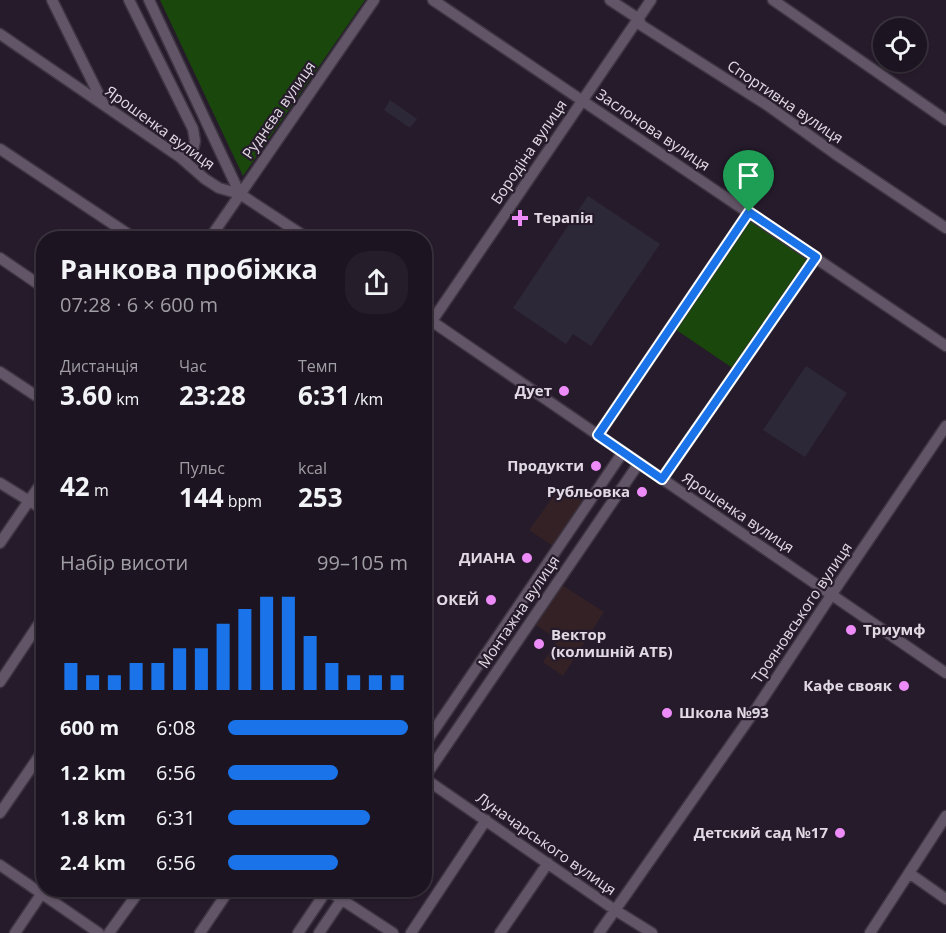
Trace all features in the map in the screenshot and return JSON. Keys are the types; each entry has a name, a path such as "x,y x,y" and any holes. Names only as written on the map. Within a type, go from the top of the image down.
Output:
{"street":[{"path":"52,0 104,105"},
{"path":"129,0 193,129 195,141 193,150 181,158"},
{"path":"149,0 240,194"},
{"name":"Руднєва вулиця","path":"215,231 374,0"},
{"name":"Заслонова вулиця","path":"433,0 946,345"},
{"name":"Спортивна вулиця","path":"610,0 639,19 641,25 767,105 946,228"},
{"name":"Бородіна вулиця","path":"432,313 651,0"},
{"path":"773,0 946,120"},
{"name":"Ярошенка вулиця","path":"0,34 181,158 205,179 219,188 240,194 296,231"},
{"path":"0,149 123,231"},
{"path":"598,435 749,212"},
{"path":"662,479 816,257"},
{"path":"0,258 36,283"},
{"name":"Ярошенка вулиця","path":"432,322 946,673"},
{"path":"0,372 36,396"},
{"name":"Трояновського вулиця","path":"599,933 756,709 946,426"},
{"name":"Монтажна вулиця","path":"432,733 623,452"},
{"name":"Монтажна вулиця","path":"432,770 450,748 639,463"},
{"path":"0,483 36,505"},
{"path":"0,543 36,490"},
{"path":"0,682 36,628"},
{"path":"0,813 36,761"},
{"name":"Луначарського вулиця","path":"432,783 615,910 652,933"},
{"path":"870,933 946,816"},
{"path":"411,933 486,820"},
{"path":"500,933 548,863"},
{"path":"0,865 36,888"},
{"path":"909,873 946,899"},
{"path":"15,933 40,897"},
{"path":"50,897 99,933"},
{"path":"109,933 135,897"},
{"path":"200,933 224,897"},
{"path":"298,933 322,897"},
{"path":"339,897 393,933"},
{"path":"319,933 342,899"}],"shaded area":[{"path":"390,100 417,119 410,128 384,110"},
{"path":"588,196 660,244 591,346 573,334 566,344 513,308"},
{"path":"806,366 847,393 805,457 763,430"},
{"path":"561,486 584,502 553,546 529,530"},
{"path":"562,585 604,612 563,676 543,662 558,640 536,625"}],"green space":[{"path":"160,0 365,0 243,176"},
{"path":"749,212 816,257 737,371 672,327"}],"place":[{"name":"Терапія","path":"520,218"},
{"name":"Дует","path":"564,391"},
{"name":"Продукти","path":"596,466"},
{"name":"Рубльовка","path":"642,492"},
{"name":"ДИАНА","path":"527,558"},
{"name":"ОКЕЙ","path":"491,600"},
{"name":"Триумф","path":"851,630"},
{"name":"Вектор (колишній АТБ)","path":"539,644"},
{"name":"Кафе свояк","path":"904,686"},
{"name":"Школа №93","path":"667,713"},
{"name":"Детский сад №17","path":"840,833"}],"route":[{"path":"749,212 816,257 662,479 598,435 749,212"}]}
